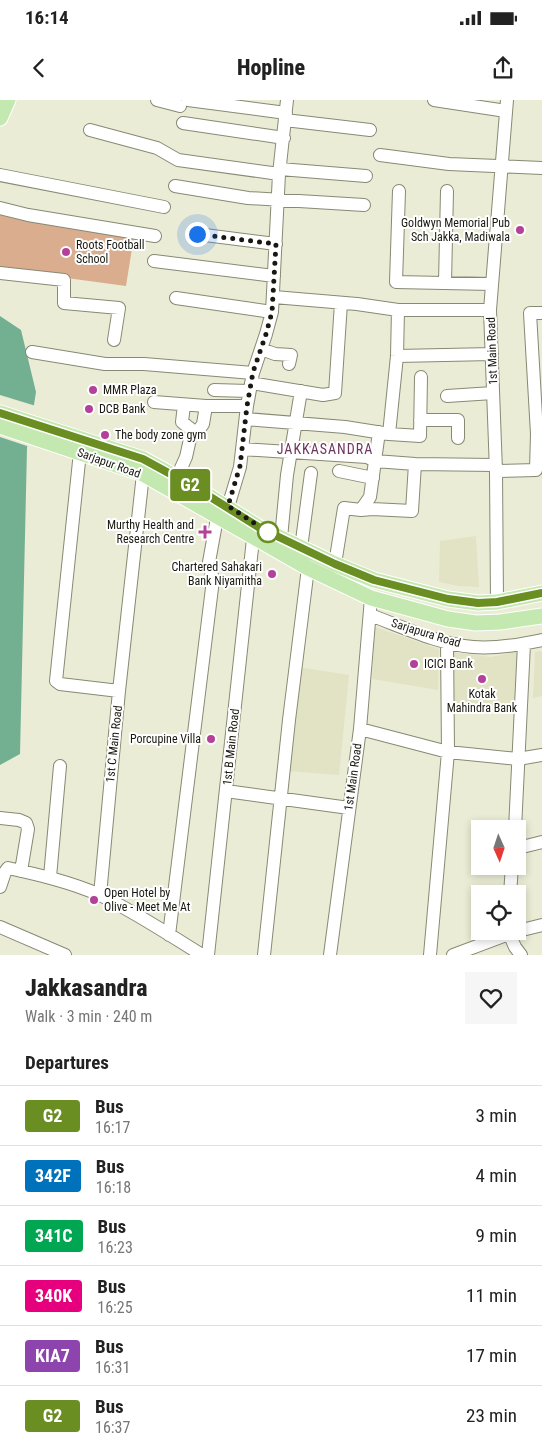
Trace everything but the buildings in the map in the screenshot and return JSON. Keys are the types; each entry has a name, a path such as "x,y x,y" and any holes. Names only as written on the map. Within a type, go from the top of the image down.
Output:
{"main road":[{"path":"0,118 8,100"},
{"name":"Sarjapur Road","path":"0,413 80,452 143,474 253,539 371,598"},
{"name":"Sarjapur Road","path":"0,426 35,431 143,459 228,506 260,528 335,564 374,580 448,599 478,603 497,602"},
{"path":"497,602 542,593"},
{"name":"Sarjapura Road","path":"371,598 439,617 476,623 500,622 542,616"}],"street":[{"path":"157,100 370,130"},
{"path":"228,506 236,482 251,382 272,312 279,172 287,100"},
{"path":"434,100 507,106"},
{"name":"1st Main Road","path":"497,602 496,468 490,310 507,106"},
{"path":"183,123 284,138"},
{"path":"90,130 157,148 178,160 279,172 366,176"},
{"path":"380,155 448,164 542,168"},
{"path":"0,175 164,207"},
{"path":"175,186 248,198 364,205"},
{"path":"399,191 396,282 492,284"},
{"path":"445,283 447,191"},
{"path":"0,208 28,215 155,236"},
{"path":"197,234 276,244"},
{"path":"154,261 274,276"},
{"path":"0,273 64,280 64,303 118,308 114,340"},
{"path":"274,297 357,304 398,310 490,310"},
{"path":"176,298 272,312"},
{"path":"32,352 105,364 144,364 323,395 335,393 342,303"},
{"path":"361,510 370,497 375,461 384,433 397,356 398,310"},
{"path":"242,449 367,457 375,461 415,464 536,470 537,434 530,313 542,313"},
{"path":"261,350 275,354 290,355 289,364"},
{"path":"397,356 492,354"},
{"path":"246,419 345,427 420,436 421,377"},
{"path":"214,390 251,382"},
{"path":"281,538 287,475 301,391"},
{"path":"448,396 493,393"},
{"path":"154,402 206,406 247,406"},
{"path":"184,405 182,422 192,430 198,431 204,424 206,406"},
{"path":"420,420 458,420 458,438"},
{"path":"177,477 186,457 192,430"},
{"path":"80,452 56,681 60,684 119,691"},
{"path":"335,564 344,508 412,511 415,464"},
{"path":"339,471 373,478"},
{"path":"301,548 310,473"},
{"name":"1st C Main Road","path":"100,895 119,691 143,474"},
{"path":"169,935 176,830 213,580 209,562 217,518"},
{"name":"1st B Main Road","path":"208,955 253,539"},
{"path":"264,955 308,568"},
{"name":"1st Main Road","path":"330,955 360,729 371,598"},
{"name":"Sarjapura Road","path":"370,615 447,643 473,647 501,647 542,640"},
{"path":"430,955 448,752 447,643"},
{"path":"515,820 524,644"},
{"path":"360,729 448,752 518,759 542,755"},
{"path":"50,877 60,766"},
{"path":"226,791 349,808"},
{"path":"0,818 19,820 26,823 28,829 20,871"},
{"path":"526,846 542,842"},
{"path":"0,886 8,868 50,877 100,895 136,914 202,955"},
{"path":"526,929 542,925"},
{"path":"0,927 65,955"},
{"path":"453,955 491,940"},
{"path":"514,940 515,947 521,955"}],"shaded area":[{"name":"Roots Football School","path":"0,213 134,236 126,286 0,269"},
{"path":"0,316 21,330 36,392 27,448 20,754 0,765"},
{"path":"476,536 479,587 458,586 439,582 440,541"},
{"path":"375,627 439,649 438,690 372,679"},
{"path":"519,651 517,712 452,707 452,652 491,657"},
{"path":"542,651 542,696 533,698 535,652"},
{"path":"298,667 349,675 339,775 287,771"}],"pier":[{"path":"0,395 36,406 30,447 0,437"}],"bus line":[{"name":"G2","path":"0,413 143,459 228,506 260,528 335,564 374,580 416,592 478,603 497,602 542,593"}],"place":[{"name":"Goldwyn Memorial Pub Sch Jakka, Madiwala","path":"520,230"},
{"name":"Roots Football School","path":"66,252"},
{"name":"MMR Plaza","path":"93,390"},
{"name":"DCB Bank","path":"89,409"},
{"name":"The body zone gym","path":"105,435"},
{"name":"Murthy Health and Research Centre","path":"205,532"},
{"name":"Chartered Sahakari Bank Niyamitha","path":"272,574"},
{"name":"ICICI Bank","path":"414,664"},
{"name":"Kotak Mahindra Bank","path":"482,679"},
{"name":"Porcupine Villa","path":"211,739"},
{"name":"Open Hotel by Olive - Meet Me At","path":"94,900"}],"district":[{"name":"JAKKASANDRA","path":"325,449"}],"route":[{"path":"197,234 276,244 272,312 253,372 240,466 228,506 268,532"}]}
